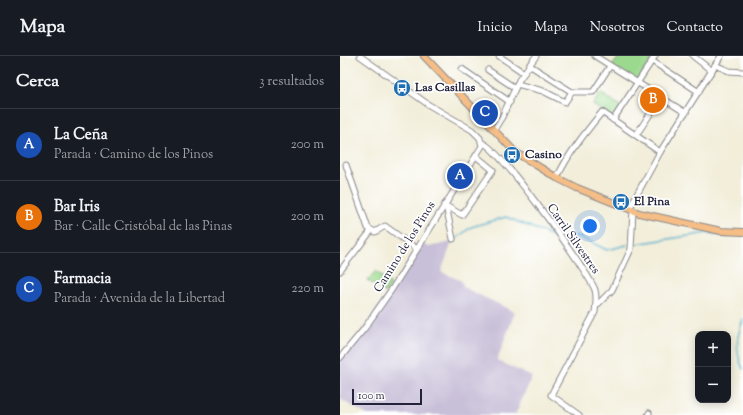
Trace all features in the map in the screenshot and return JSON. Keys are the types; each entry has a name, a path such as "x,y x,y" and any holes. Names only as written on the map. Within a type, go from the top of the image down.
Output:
{"main road":[{"path":"424,56 518,155 557,178 577,188 631,210 721,231 743,232"}],"street":[{"name":"Carril Silvestres","path":"360,56 429,106 472,130 482,143 486,144 503,161 588,276 594,290 596,306"},
{"path":"499,56 524,73"},
{"path":"494,130 500,123 516,86 536,56"},
{"path":"595,56 686,113"},
{"path":"693,56 712,70"},
{"path":"580,415 552,395 595,312 596,306 612,290 631,249 631,210 660,152 686,113 719,57"},
{"path":"613,120 653,58 699,92"},
{"path":"529,65 572,92 593,92 610,66"},
{"path":"715,65 729,71 743,72"},
{"path":"462,69 510,102"},
{"path":"488,70 516,86 544,91 565,102 572,92"},
{"path":"636,135 661,98"},
{"path":"557,178 562,165 572,150 602,112 660,152"},
{"name":"Camino de los Pinos","path":"340,358 368,323 445,206 481,148 482,143"},
{"path":"445,206 462,215 493,170 476,156"},
{"path":"346,165 368,228 371,231 376,232 385,226 416,249"},
{"path":"445,206 452,239"},
{"path":"340,270 371,231"}],"shaded area":[{"path":"421,242 428,247 452,242 441,272 462,281 463,287 515,312 497,360 532,377 515,415 367,415 340,399 340,358 359,335"}],"green space":[{"path":"620,56 654,56 636,82 612,66"},
{"path":"600,93 621,106 613,119 593,105"},
{"path":"376,271 391,284 386,293 367,280"}],"waterway":[{"path":"452,242 471,227 506,217 558,238"},
{"path":"635,244 708,233 729,237"},
{"path":"572,236 578,236 607,250 627,245"},
{"path":"743,320 737,344 740,362 743,369"}],"place":[{"name":"Las Casillas","path":"402,88"},
{"name":"Bar Iris","path":"653,100"},
{"name":"Farmacia","path":"485,113"},
{"name":"Casino","path":"512,155"},
{"name":"La Ceña","path":"460,176"},
{"name":"El Pina","path":"621,202"}]}
